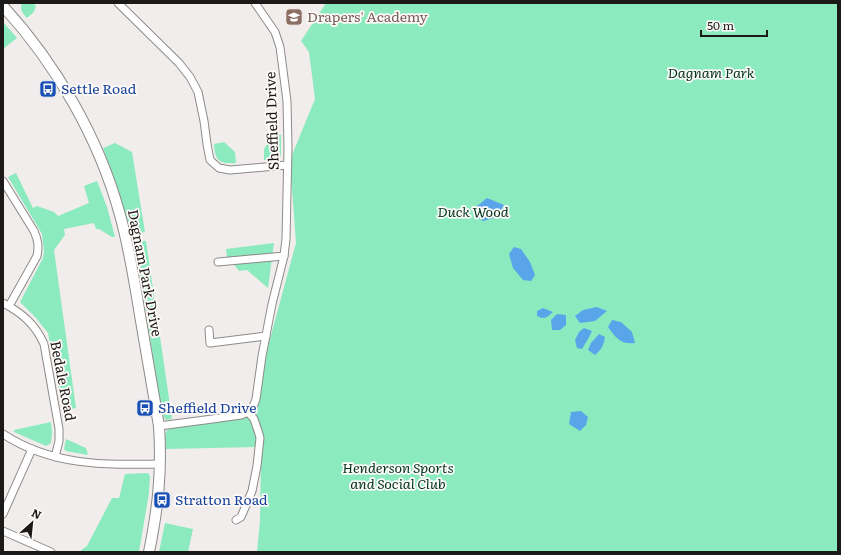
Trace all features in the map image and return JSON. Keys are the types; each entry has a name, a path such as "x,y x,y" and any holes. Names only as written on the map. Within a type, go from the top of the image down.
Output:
{"street":[{"path":"3,6 6,3"},
{"path":"118,3 179,62 190,77 198,92 210,160 218,168 230,170 287,164"},
{"name":"Sheffield Drive","path":"248,412 253,407 256,399 272,304 284,256 286,239 288,147 287,101 280,47 275,32 255,3"},
{"name":"Dagnam Park Drive","path":"3,6 28,35 48,62 74,106 97,151 120,213 130,254 159,426 160,485 149,552"},
{"path":"3,181 34,231 38,240 39,249 38,256 6,305"},
{"path":"218,262 284,256"},
{"name":"Bedale Road","path":"6,305 22,315 34,326 44,344 59,429 59,441 55,457"},
{"path":"209,330 210,342 266,336"},
{"path":"159,426 241,415 248,412 254,419 260,438 258,460 252,491 241,517 236,520"},
{"path":"3,434 32,450 77,462 117,465 160,464"},
{"path":"3,514 32,450"},
{"path":"3,531 51,552"}],"green space":[{"path":"22,3 33,3 36,6 34,12 27,18 21,9"},
{"path":"326,3 838,3 838,552 257,552 260,521 261,458 259,447 166,449 165,435 168,428 252,417 254,419 261,372 296,243 290,160 315,99 309,52 301,41"},
{"path":"3,22 17,38 3,49"},
{"path":"273,135 281,135 281,155 277,159 264,160 264,149"},
{"path":"224,142 235,152 236,163 222,162 217,158 214,144"},
{"path":"115,143 132,152 145,232 133,235 103,148"},
{"path":"16,173 33,208 37,206 54,212 58,216 89,203 84,186 97,181 107,207 115,237 96,229 94,223 64,229 65,235 54,250 76,408 63,411 48,333 20,302 43,258 44,251 42,234 8,177"},
{"path":"135,240 146,241 172,419 166,420 162,415"},
{"path":"274,243 268,288 247,270 239,271 231,258 227,257 226,249"},
{"path":"51,422 51,443 46,446 14,432 14,430"},
{"path":"66,439 86,448 88,455 66,451 64,449"},
{"path":"148,473 150,476 149,493 139,552 79,552 87,546 112,498 119,498 125,474"},
{"path":"165,523 193,529 188,552 159,552"}],"water":[{"path":"487,198 504,205 497,217 483,221 474,215 476,207"},
{"path":"514,247 521,249 530,262 535,275 531,281 523,280 513,268 509,254"},
{"path":"597,307 607,311 595,321 580,323 575,316 583,310"},
{"path":"543,308 553,312 542,318 537,316 537,311"},
{"path":"557,314 566,315 566,325 560,330 552,330 551,320"},
{"path":"612,320 621,322 632,332 635,343 622,342 616,337 608,327"},
{"path":"584,328 592,331 582,349 577,348 575,340 579,332"},
{"path":"599,334 605,337 605,340 602,347 595,355 588,350 591,343"},
{"path":"581,411 588,417 586,425 580,431 569,424 571,412"}],"place":[{"name":"Drapers' Academy","path":"294,17"},
{"name":"Settle Road","path":"48,89"},
{"name":"Sheffield Drive","path":"145,408"},
{"name":"Stratton Road","path":"162,500"}],"park label":[{"name":"Dagnam Park","path":"711,73"},
{"name":"Duck Wood","path":"473,212"},
{"name":"Henderson Sports and Social Club","path":"398,476"}]}
